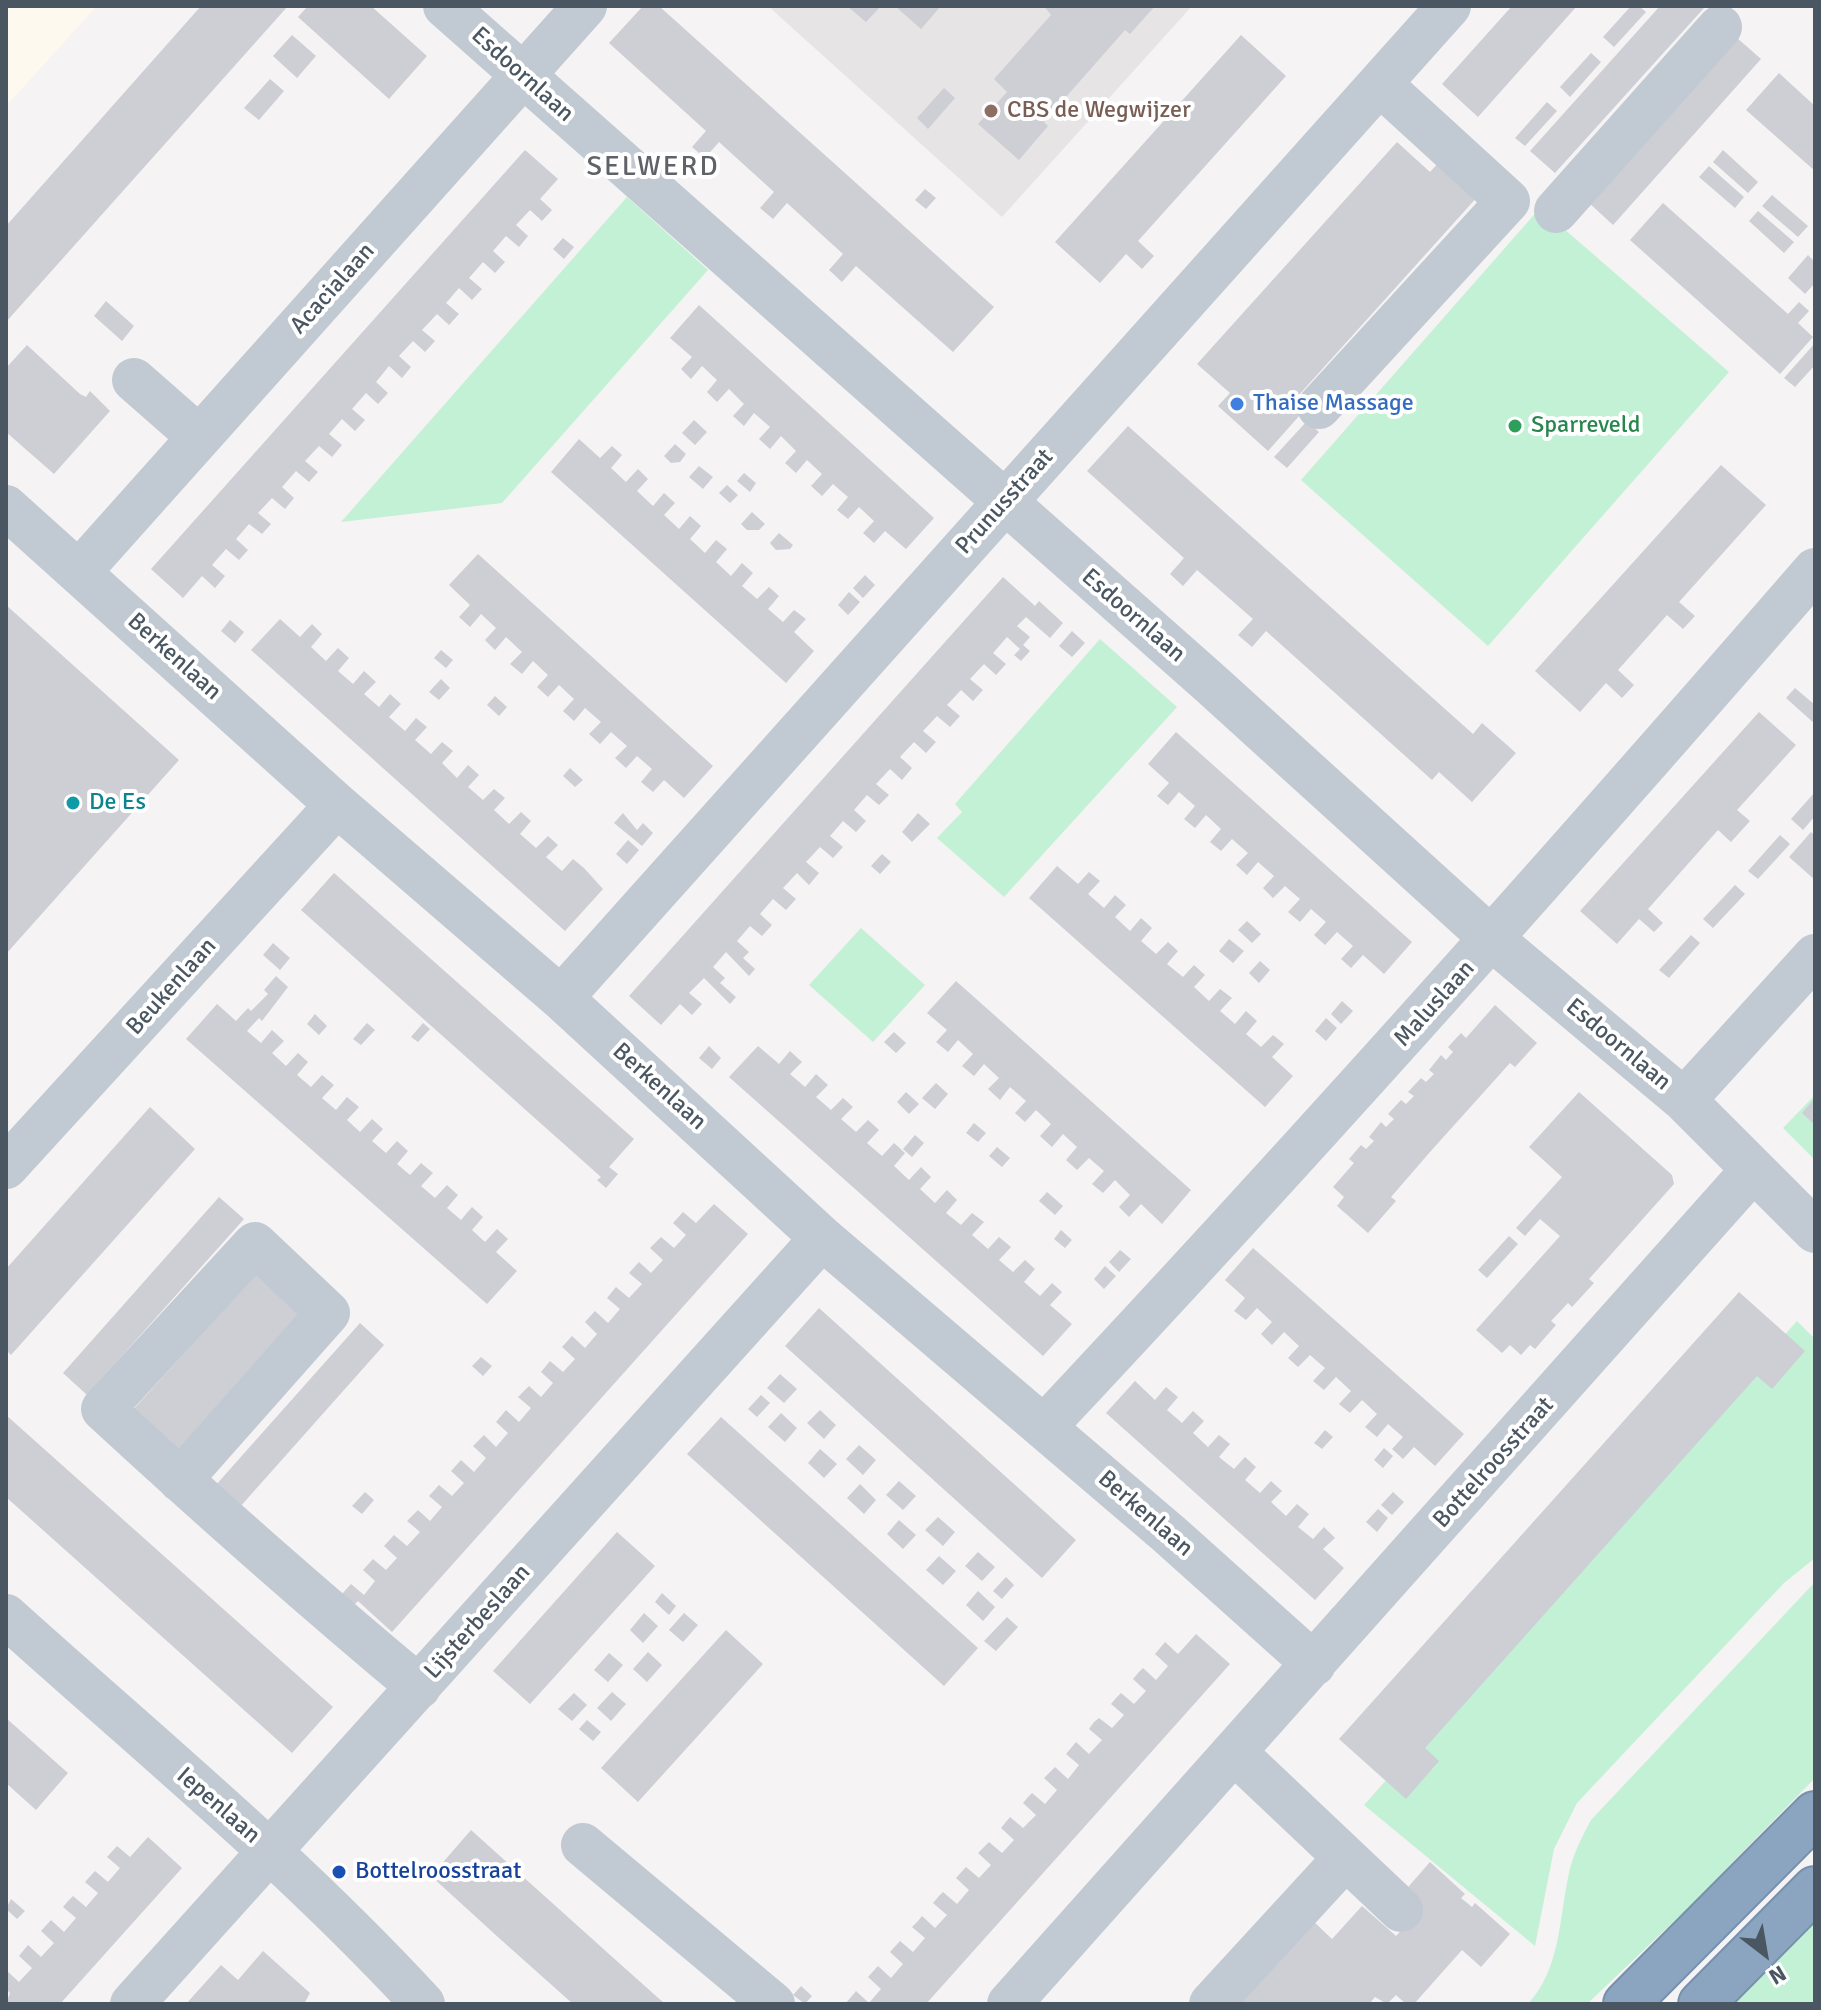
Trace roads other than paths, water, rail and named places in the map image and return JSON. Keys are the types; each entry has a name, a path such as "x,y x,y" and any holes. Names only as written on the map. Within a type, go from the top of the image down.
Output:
{"highway":[{"path":"1626,2004 1815,1814"},
{"path":"1701,2004 1815,1889"}],"street":[{"name":"Esdoornlaan","path":"445,6 1210,683 1493,940 1684,1100 1815,1231"},
{"name":"Acacialaan","path":"79,572 585,6"},
{"name":"Prunusstraat","path":"561,998 1449,6"},
{"path":"1556,211 1720,27"},
{"path":"1319,407 1508,201 1380,84"},
{"path":"134,380 199,437"},
{"name":"Berkenlaan","path":"6,507 337,805 561,998 822,1238 1044,1427 1314,1664"},
{"name":"Maluslaan","path":"1044,1427 1268,1189 1493,940 1815,570"},
{"name":"Beukenlaan","path":"6,1167 337,805"},
{"path":"1684,1100 1815,956"},
{"name":"Bottelroosstraat","path":"1009,2004 1752,1171"},
{"name":"Lijsterbeslaan","path":"132,2004 822,1238"},
{"path":"180,1480 328,1313 255,1244 103,1409 180,1480 267,1560 419,1687"},
{"name":"Iepenlaan","path":"6,1616 271,1852 363,1938 423,2004"},
{"path":"1234,1752 1401,1910"},
{"path":"583,1845 773,2004"},
{"path":"1211,2004 1336,1868 1339,1852"}],"place":[{"name":"CBS de Wegwijzer","path":"991,111"},
{"name":"Thaise Massage","path":"1237,404"},
{"name":"Sparreveld","path":"1515,426"},
{"name":"De Es","path":"73,803"},
{"name":"Bottelroosstraat","path":"339,1872"}],"district":[{"name":"SELWERD","path":"653,168"}]}
